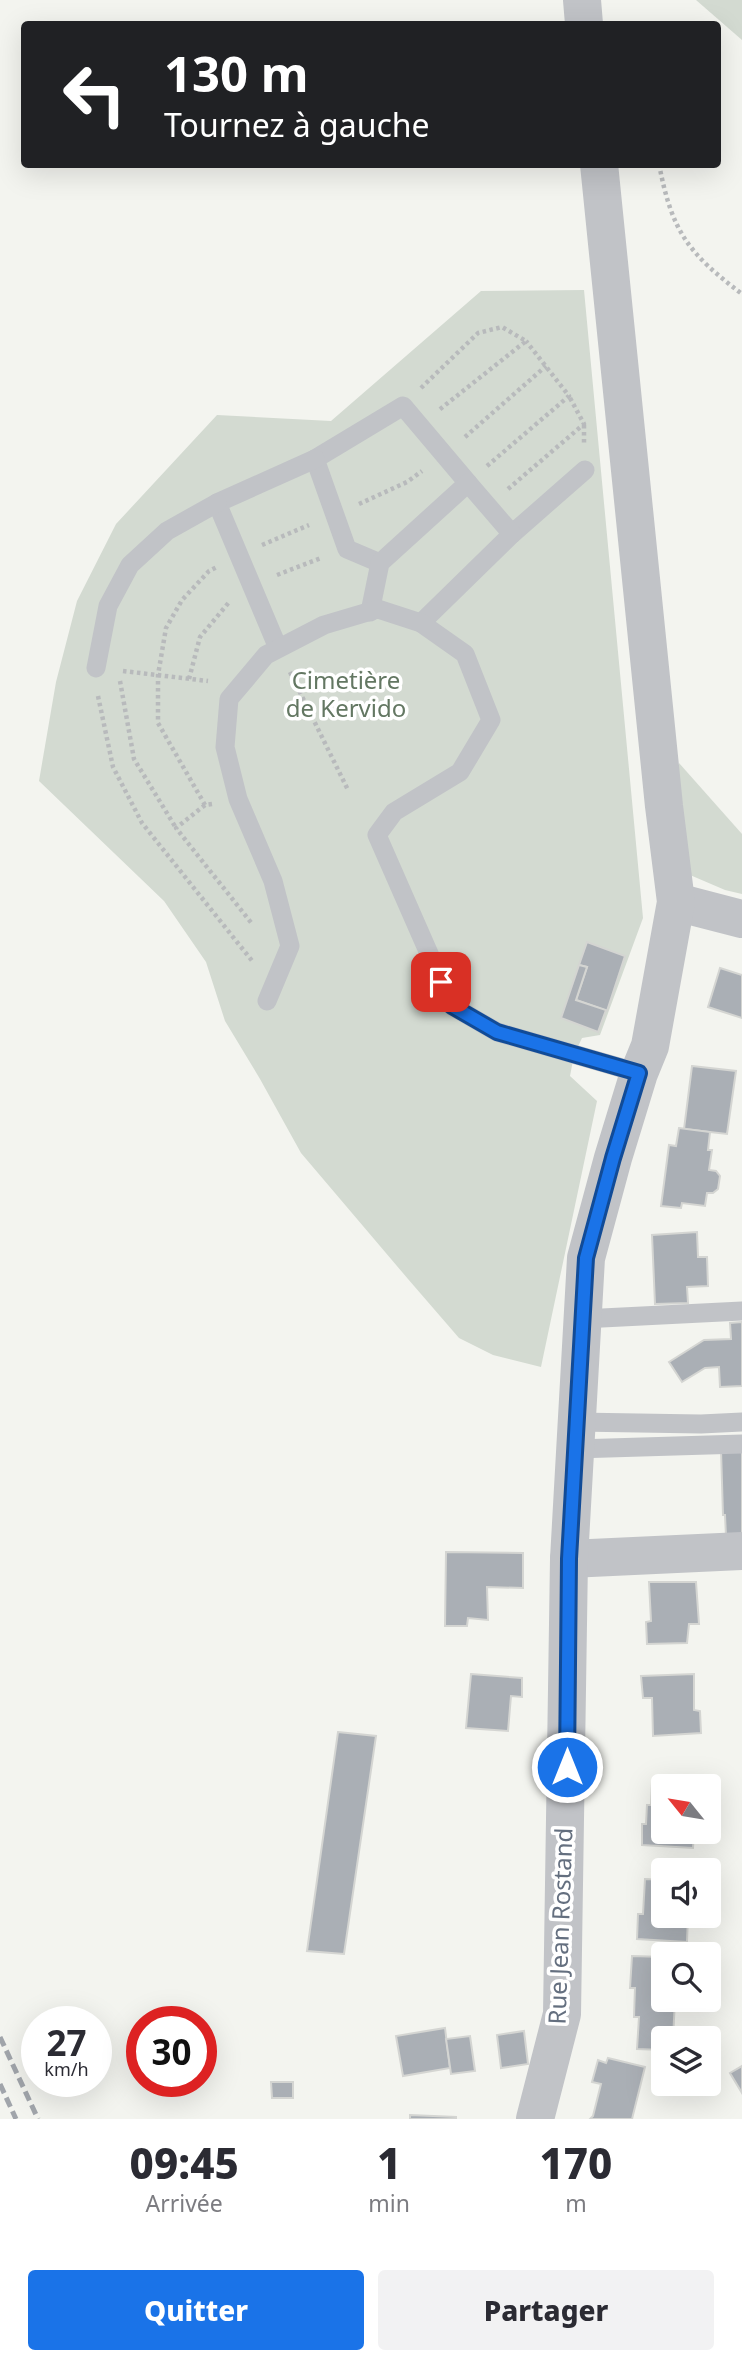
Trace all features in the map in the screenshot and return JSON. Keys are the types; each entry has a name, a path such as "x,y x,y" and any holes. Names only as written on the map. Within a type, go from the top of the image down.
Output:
{"street":[{"path":"582,0 584,21"},
{"name":"Rue Jean Rostand","path":"534,2119 562,2014 569,1559 586,1258 613,1158 650,1046 676,902 598,168"},
{"path":"676,902 742,919"},
{"path":"569,1559 742,1551"}],"lane":[{"path":"96,668 108,606 130,565 167,531 217,503 315,459 403,406 512,534"},
{"path":"315,459 347,549 380,563"},
{"path":"421,623 512,534 585,470"},
{"path":"370,612 380,563 468,483"},
{"path":"217,503 278,648"},
{"path":"270,994 290,946 274,881 238,799 225,747 229,699 266,655 324,625 378,609 421,623 465,654 491,720 460,772 394,812 377,835 452,1006 497,1032 639,1073"},
{"path":"582,1319 742,1311"},
{"path":"576,1436 742,1422"},
{"path":"576,1436 742,1444"}],"path":[{"path":"660,168 665,194 678,228 693,251 712,271 742,293"},
{"path":"468,483 569,396 526,341"},
{"path":"205,805 158,723 158,675 166,628 182,600 209,571 239,555 407,482 444,455 546,366"},
{"path":"278,648 348,790"},
{"path":"270,994 142,823 113,767 99,706 96,668 119,671 134,759 176,828 283,962"},
{"path":"176,828 205,805 238,799"}],"green space":[{"path":"696,0 742,0 742,40"},
{"name":"Cimetière de Kervido","path":"584,290 643,918 600,1035 582,1038 574,1055 570,1076 597,1101 541,1367 493,1355 459,1338 408,1279 301,1153 225,1021 206,962 164,901 39,781 56,682 77,601 116,524 217,415 331,421 481,291"},
{"path":"679,763 742,834 742,894 690,875 677,812"}],"building":[{"path":"587,942 625,956 607,1011 576,1000 587,967 579,965"},
{"path":"579,965 587,967 576,1000 606,1010 598,1032 561,1018"},
{"path":"720,968 742,975 742,1018 708,1007"},
{"path":"692,1066 736,1071 727,1134 684,1129"},
{"path":"679,1128 710,1132 708,1150 712,1150 709,1170 716,1171 720,1176 718,1189 707,1193 705,1206 682,1203 681,1208 661,1206 669,1145 676,1146"},
{"path":"697,1232 698,1257 707,1257 708,1286 687,1287 688,1303 655,1304 652,1235"},
{"path":"742,1322 742,1386 720,1387 719,1367 705,1368 682,1382 669,1362 704,1340 731,1339 730,1323"},
{"path":"742,1449 742,1536 726,1536 721,1450"},
{"path":"446,1552 523,1553 523,1588 487,1587 488,1620 468,1618 467,1626 445,1626"},
{"path":"649,1582 696,1582 699,1624 689,1624 687,1643 647,1644 646,1622 651,1621"},
{"path":"471,1674 522,1678 522,1697 511,1696 508,1731 466,1728"},
{"path":"694,1674 694,1710 700,1711 701,1733 653,1736 652,1698 643,1698 641,1676"},
{"path":"338,1732 376,1736 344,1954 307,1951"},
{"path":"647,1805 651,1805 651,1844 693,1844 693,1848 642,1845 642,1824 646,1824"},
{"path":"645,1879 651,1879 651,1928 688,1928 687,1942 637,1939 638,1914 643,1914"},
{"path":"632,1956 651,1957 651,2012 674,2012 674,2026 651,2026 651,2050 637,2049 639,2017 634,2017 635,1988 630,1988"},
{"path":"445,2028 450,2068 403,2076 396,2036"},
{"path":"524,2031 528,2064 501,2068 497,2035"},
{"path":"470,2036 475,2071 451,2074 446,2039"},
{"path":"608,2058 645,2067 632,2119 590,2119 601,2084 592,2082 598,2060 606,2063"},
{"path":"742,2066 742,2093 730,2073"},
{"path":"271,2082 293,2082 293,2098 272,2098"},
{"path":"410,2115 456,2117 456,2119 410,2119"}],"railway":[{"path":"0,2037 38,2119"},
{"path":"0,2084 16,2119"}],"route":[{"path":"441,982 452,1006 497,1032 639,1073 586,1258 569,1559 567,1767"}]}
